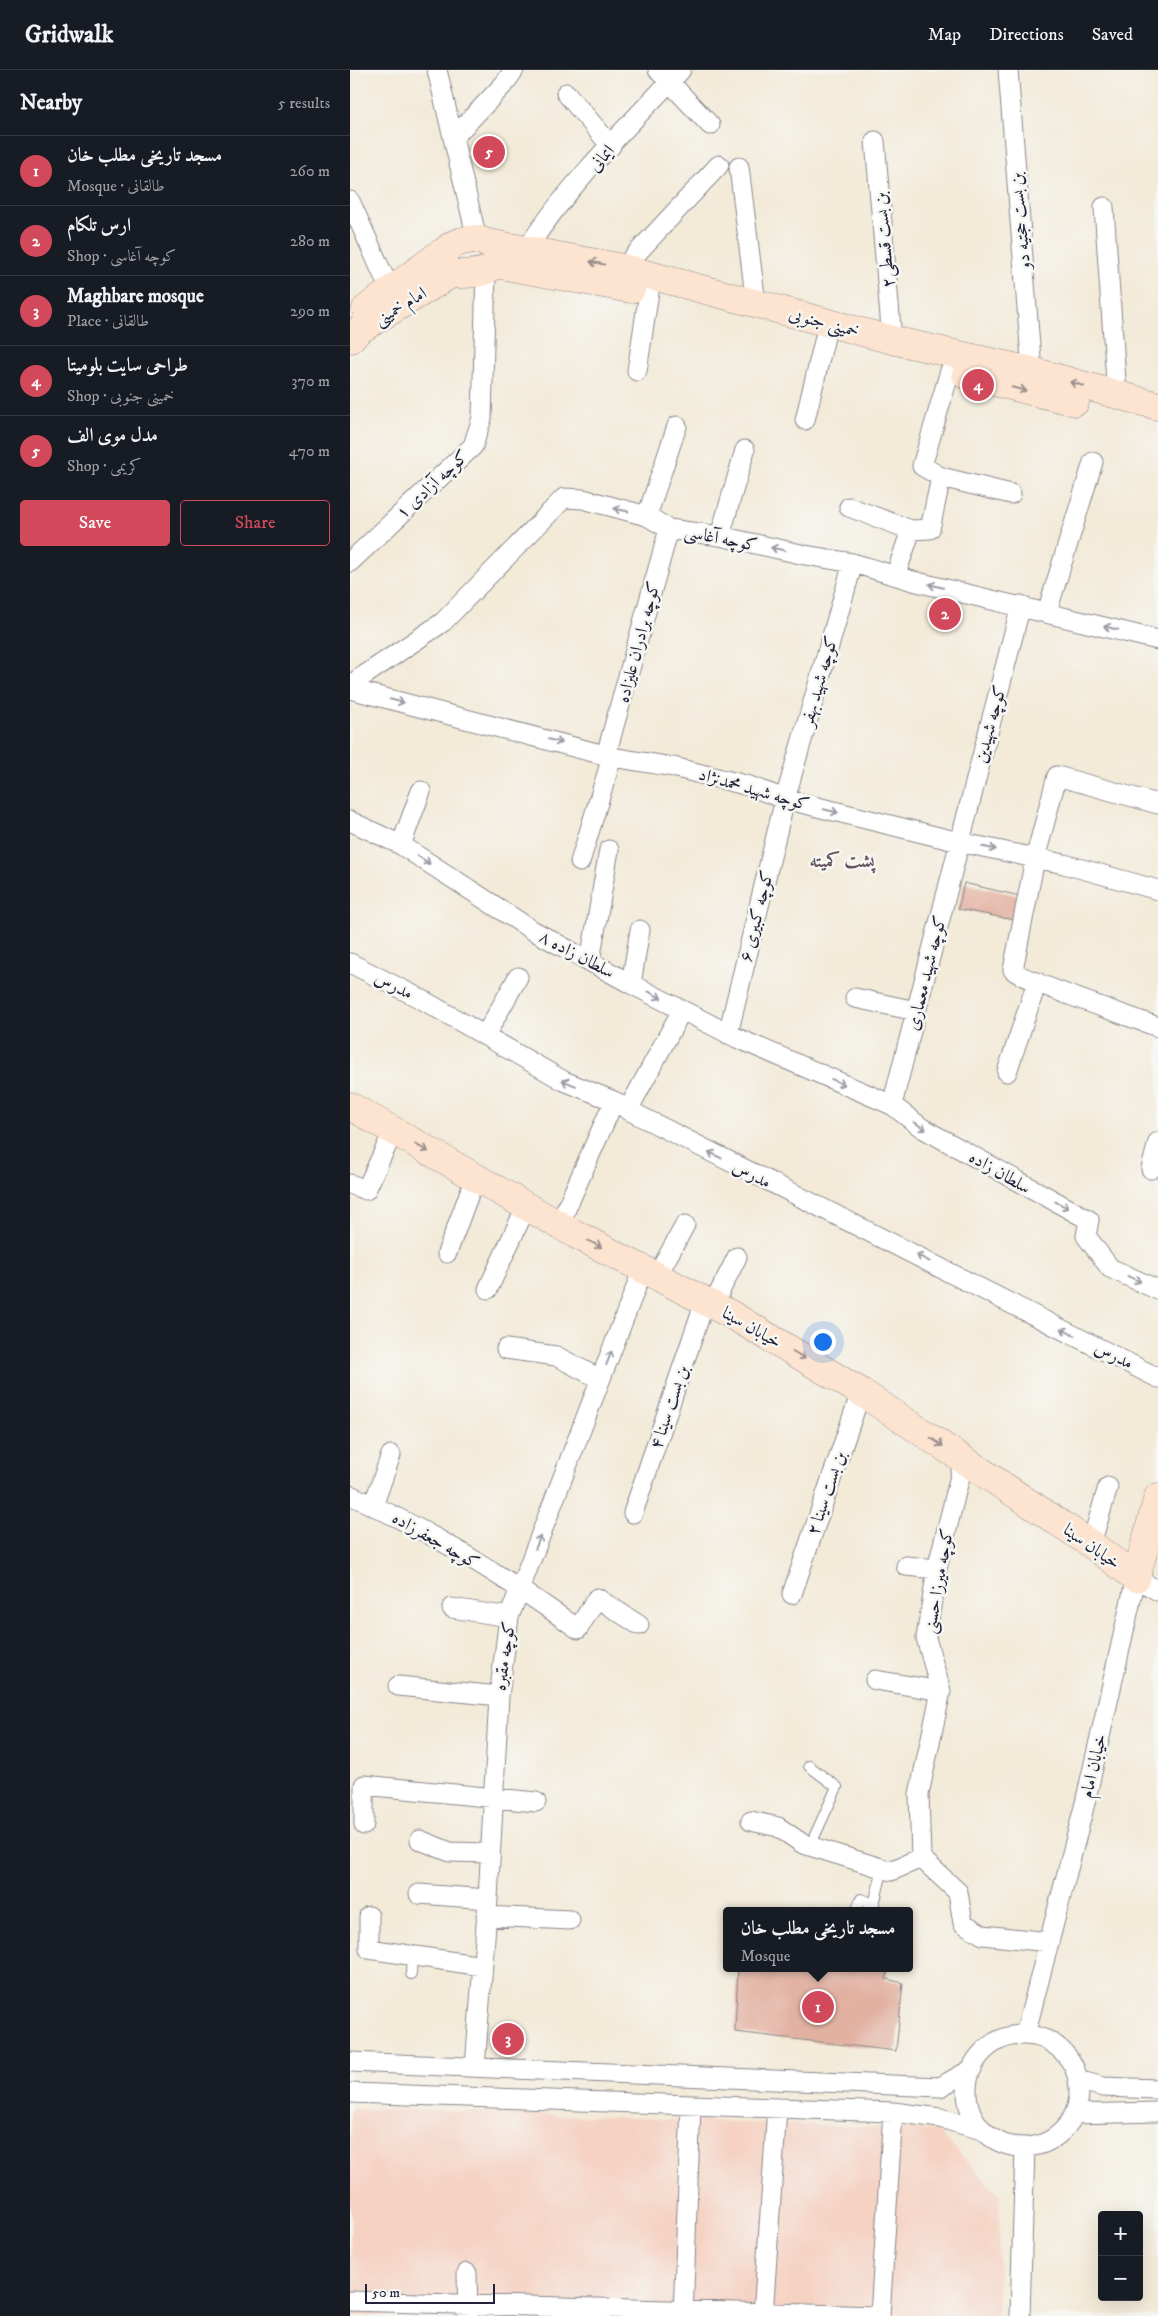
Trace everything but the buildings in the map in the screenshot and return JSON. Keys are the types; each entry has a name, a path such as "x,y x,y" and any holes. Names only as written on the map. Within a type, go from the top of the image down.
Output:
{"main road":[{"path":"446,264 451,245 487,254"},
{"name":"خمینی جنوبی","path":"487,254 526,250 623,268 892,340 1032,371 1116,396 1158,406"},
{"name":"خمینی جنوبی","path":"487,254 649,292 1158,424"},
{"name":"امام خمینی","path":"350,321 390,290 446,264"},
{"name":"امام خمینی","path":"350,339 359,330 446,264"},
{"name":"خیابان سینا","path":"350,1106 559,1226 709,1303 861,1392 1092,1544 1147,1584"},
{"name":"خیابان امام","path":"1147,1584 1158,1497"}],"street":[{"name":"کوچه آزادی ۱","path":"350,562 473,446 482,418 487,254 437,70"},
{"path":"454,137 505,83 514,70"},
{"name":"بن بست حجتیه دو","path":"1008,70 1032,371"},
{"path":"669,74 710,125"},
{"name":"ایمانی","path":"526,250 543,224 611,146 669,74"},
{"path":"566,94 611,146"},
{"name":"بن بست قسطی۲","path":"875,141 892,340"},
{"path":"623,268 718,164"},
{"path":"739,167 756,304"},
{"path":"350,201 390,290"},
{"path":"1104,207 1116,396"},
{"path":"637,371 649,292"},
{"path":"805,420 825,337"},
{"path":"950,371 922,466 941,477 1011,494"},
{"path":"647,516 677,426"},
{"path":"720,536 745,450"},
{"path":"1047,612 1093,462"},
{"path":"849,507 912,530 930,529 941,477"},
{"name":"کوچه آغاسی","path":"350,685 443,622 564,498 583,499 647,516 669,529 720,536 795,553 853,563 896,574 913,581 1021,605 1158,640"},
{"name":"کوچه برادران علیزاده","path":"580,862 669,529"},
{"path":"896,574 912,530"},
{"name":"کوچه شهید بهفر","path":"785,800 853,563"},
{"name":"کوچه شهیدین","path":"959,842 1021,605"},
{"name":"کوچه شهید محمدنژاد","path":"350,689 609,756 673,766 749,786 785,800 959,842 1035,858 1158,890"},
{"path":"1158,804 1057,776 1035,858 1013,970 1016,974 1158,1027"},
{"path":"401,845 421,791"},
{"name":"کوچه کبیری ۶","path":"728,1034 785,800"},
{"name":"سلطان زاده ۸","path":"350,821 401,845 532,930 631,984 728,1034 863,1093"},
{"name":"کوچه شهید معماری","path":"892,1105 959,842"},
{"path":"590,961 609,850"},
{"path":"631,984 640,930"},
{"name":"مدرس","path":"350,963 421,999 564,1081 621,1106 1158,1378"},
{"path":"485,1036 518,977"},
{"path":"1007,1072 1037,982"},
{"path":"855,998 916,1011"},
{"path":"559,1226 621,1106 682,1010"},
{"name":"سلطان زاده","path":"863,1093 892,1105 922,1128 1089,1220 1086,1236 1110,1268 1158,1290"},
{"path":"350,1184 366,1190 393,1132"},
{"path":"1151,1169 1158,1142"},
{"path":"447,1253 475,1178"},
{"path":"488,1289 526,1207"},
{"name":"کوچه مقبره","path":"475,2068 487,1908 498,1696 509,1617 600,1380 650,1273 685,1225"},
{"name":"بن بست سینا ۴","path":"633,1514 709,1303 737,1257"},
{"path":"506,1349 556,1356 600,1380"},
{"name":"بن بست سینا ۲","path":"792,1594 861,1392"},
{"path":"373,1506 391,1455"},
{"name":"کوچه میرزا حسنی","path":"921,1858 919,1794 941,1691 926,1638 937,1569 964,1460"},
{"path":"1092,1544 1108,1487"},
{"name":"کوچه جعفرزاده","path":"350,1496 373,1506 520,1588 578,1629 597,1598 639,1625"},
{"path":"906,1566 937,1569"},
{"name":"خیابان امام","path":"1025,2035 1085,1803 1147,1584"},
{"path":"452,1608 509,1617"},
{"path":"875,1680 941,1691"},
{"path":"398,1686 498,1696"},
{"path":"364,1825 364,1785 536,1802"},
{"path":"751,1821 778,1827 803,1844 891,1871 921,1858 958,1892 963,1923 983,1935 1050,1942"},
{"path":"420,1840 450,1852 490,1853"},
{"path":"419,1894 487,1908 570,1920"},
{"path":"370,1916 369,1949 482,1966"},
{"path":"350,2092 894,2112 940,2118 982,2130 1002,2143 1025,2148 1040,2145 1054,2138 1066,2128 1074,2114 1079,2099 1078,2080 1072,2063 1060,2048 1044,2038 1025,2035 1008,2037 993,2044 980,2054 972,2068 967,2085 968,2102 973,2116 982,2130"},
{"path":"350,2062 940,2086 972,2068"},
{"path":"1078,2080 1103,2087 1158,2089"},
{"path":"683,2313 691,2105"},
{"path":"763,2314 777,2108"},
{"path":"350,2301 473,2308 879,2316 894,2112"},
{"path":"1074,2114 1158,2112"},
{"path":"1020,2316 1025,2148"},
{"path":"467,2273 473,2308"}],"lane":[{"path":"809,1766 837,1787 810,1846"},
{"path":"858,1907 861,1899 874,1904 883,1868"},
{"path":"411,1974 412,1955"}],"shaded area":[{"path":"350,2109 434,2110 937,2130 1000,2196 997,2316 350,2316"}],"place":[{"name":"مدل موی الف","path":"489,152"},
{"name":"طراحی سایت بلومیتا","path":"978,385"},
{"name":"ارس تلکام","path":"945,614"},
{"name":"مسجد تاریخی مطلب خان","path":"818,2007"},
{"name":"Maghbare mosque","path":"508,2039"}],"district":[{"name":"پشت کمیته","path":"842,860"}]}
